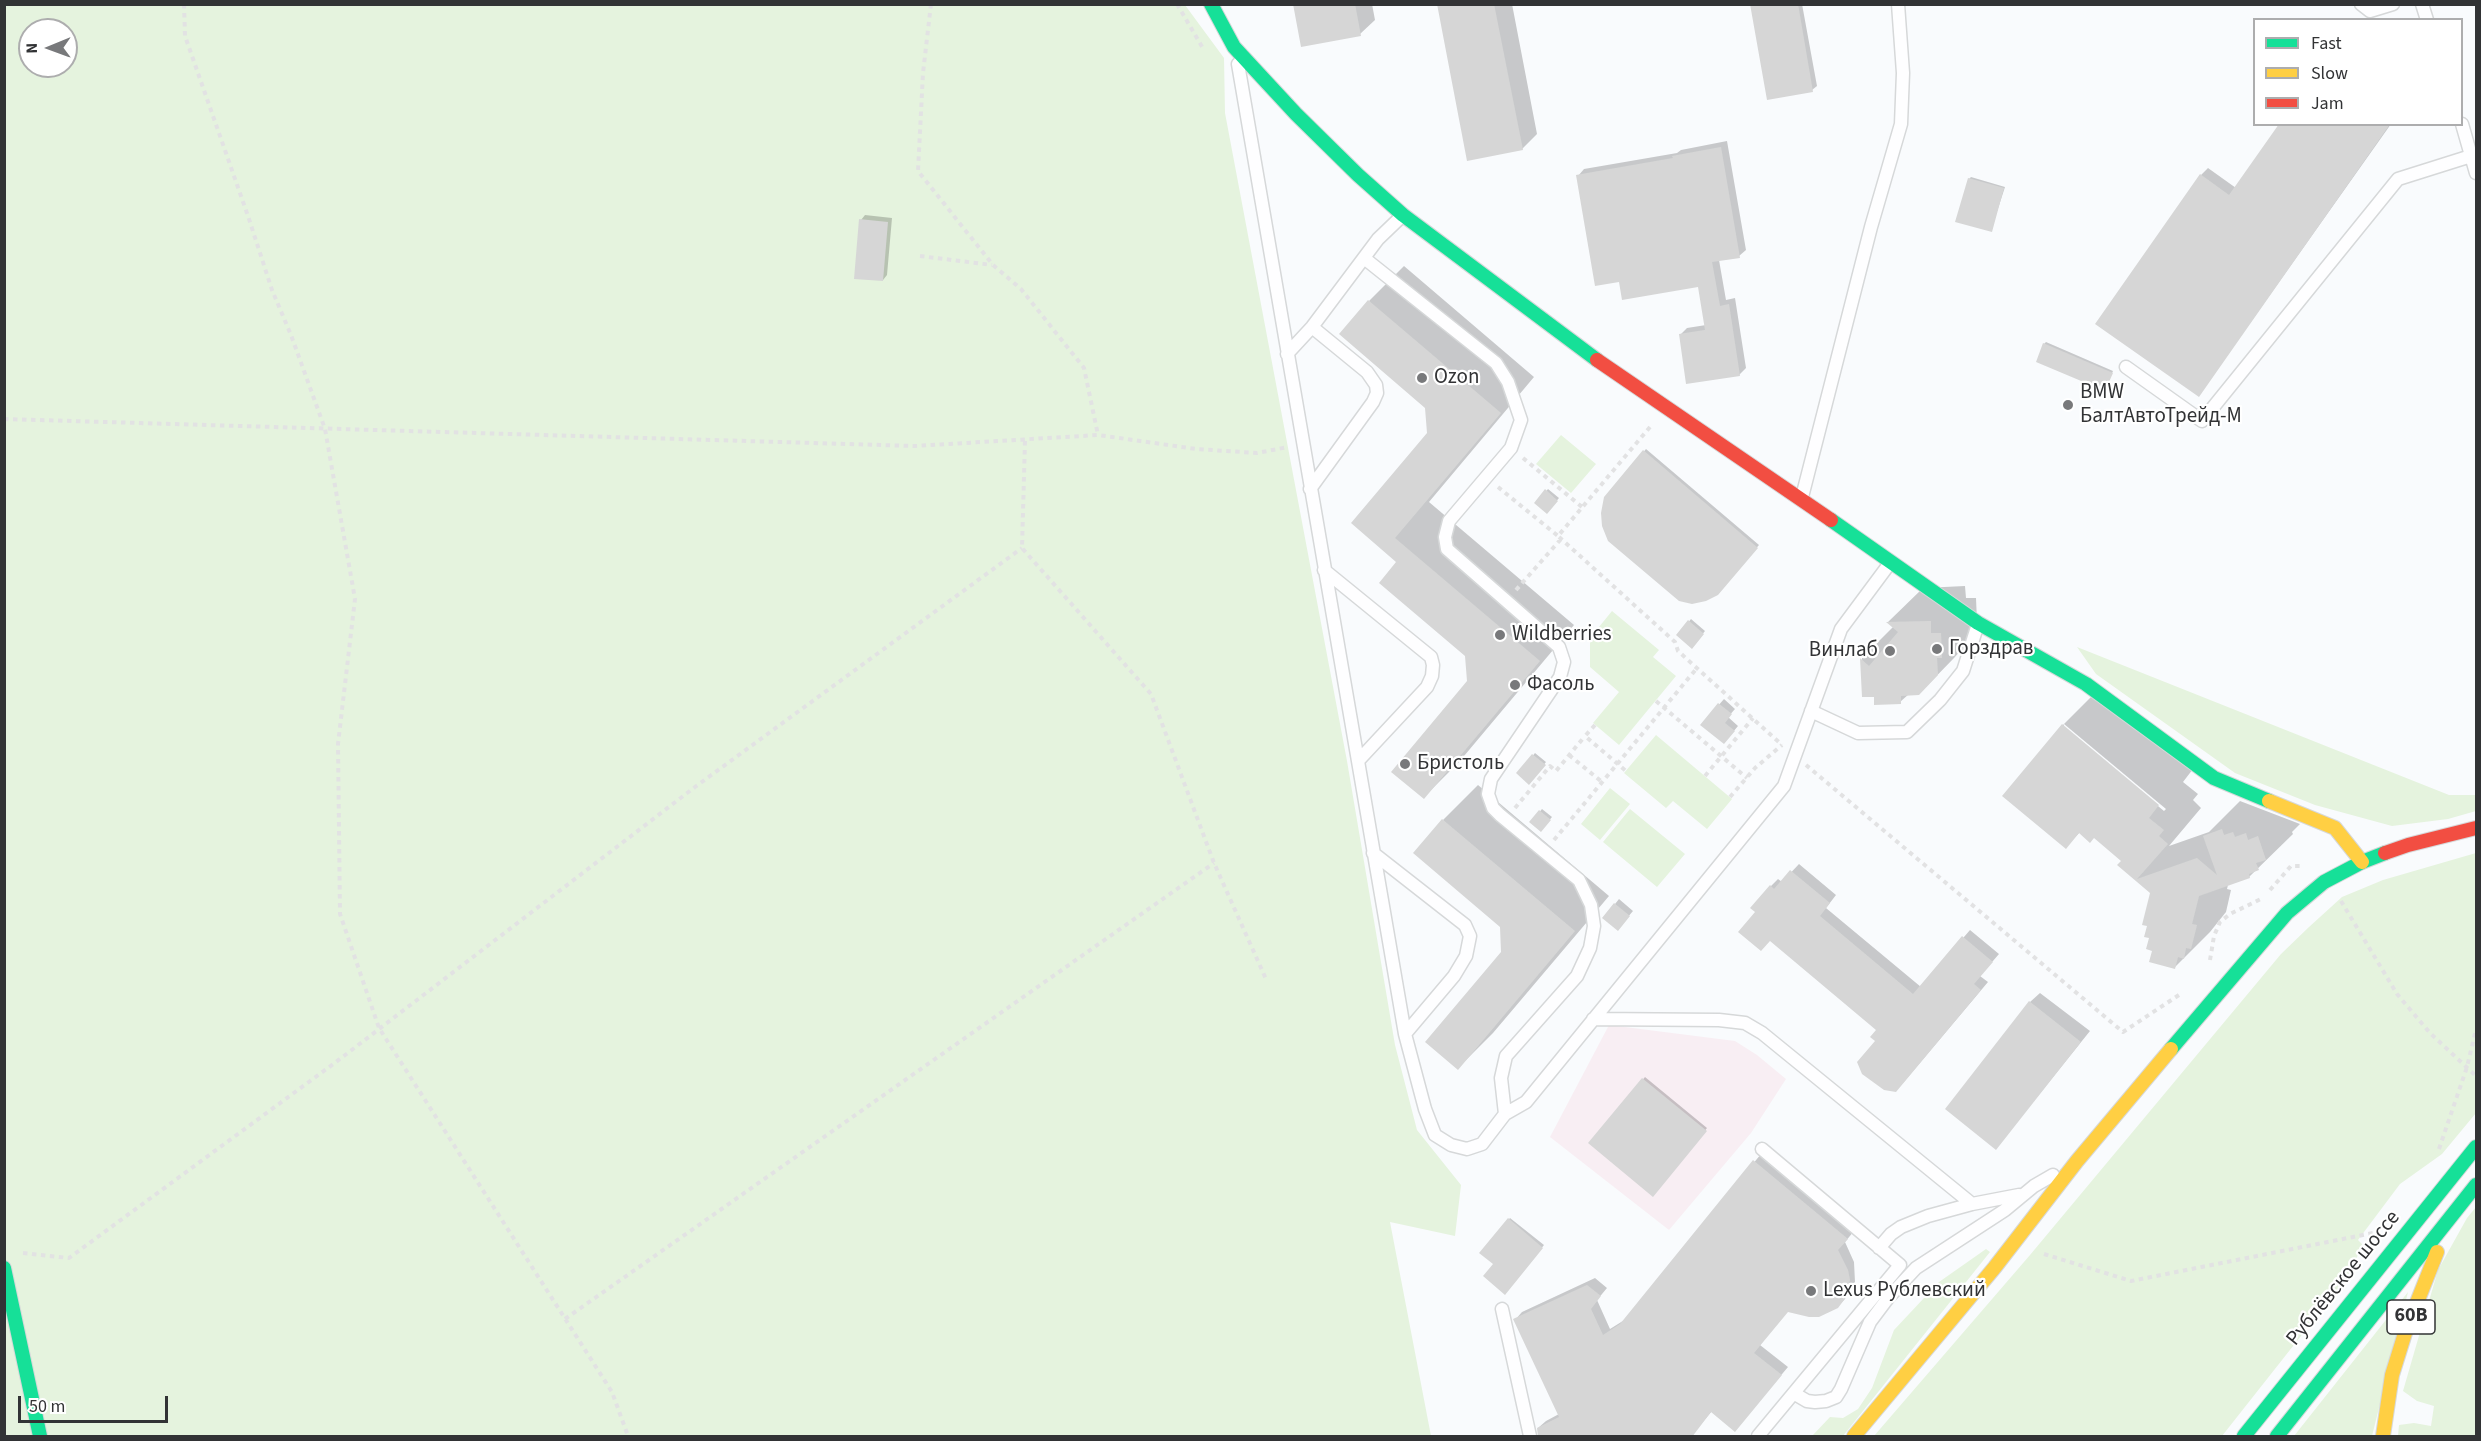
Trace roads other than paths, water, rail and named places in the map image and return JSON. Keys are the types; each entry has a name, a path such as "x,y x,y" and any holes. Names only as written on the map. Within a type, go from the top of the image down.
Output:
{"main road":[{"path":"1211,4 1234,47 1296,114 1403,215 1626,381 1802,499 1978,623 2086,684 2214,778 2335,828 2361,862"},
{"path":"1854,1437 1995,1267 2078,1161 2287,913 2324,882 2361,862 2408,845 2476,828"},
{"name":"Рублёвское шоссе","path":"2244,1437 2476,1147"},
{"path":"2277,1437 2476,1185"},
{"name":"60B","path":"2383,1437 2392,1375 2406,1330 2432,1263 2461,1205"},
{"path":"4,1268 40,1437"}],"lane":[{"path":"1802,499 1871,227 1901,124 1903,73 1898,4"},
{"path":"2361,4 2370,11 2393,4"},
{"path":"1234,47 1405,1034 1425,1109 1435,1135 1451,1145 1467,1149 1482,1144 1505,1114 1526,1102 1784,786 1841,629 1890,562"},
{"path":"2463,126 2476,173"},
{"path":"2126,367 2202,422 2398,178 2471,156"},
{"path":"1287,354 1312,327 1378,239 1403,215"},
{"path":"1364,258 1496,363 1508,382 1521,420 1510,448 1449,521 1445,537 1447,549 1559,647 1564,662 1560,677 1491,778 1488,794 1493,808 1505,820 1579,880 1591,905 1594,926 1590,948 1577,976 1506,1056 1501,1078 1505,1114"},
{"path":"1310,489 1377,393 1376,385 1367,372 1312,327"},
{"path":"1324,570 1431,657 1433,666 1427,687 1358,761"},
{"path":"1812,711 1858,733 1907,732 1940,700 1963,671 1978,623"},
{"path":"1373,852 1465,925 1470,936 1466,956 1454,976 1405,1034"},
{"path":"1593,1019 1719,1020 1745,1023 1762,1033 1972,1204"},
{"path":"1758,1437 1900,1265 1762,1149"},
{"path":"1795,1394 1807,1401 1815,1402 1836,1397 1870,1322 1888,1298 1916,1268 2005,1210 2023,1194 2078,1161"},
{"path":"1879,1248 1901,1227 1928,1215 2023,1194"},
{"path":"1502,1309 1530,1437"}],"place":[{"name":"Ozon","path":"1422,378"},
{"name":"BMW БалтАвтоТрейд-М","path":"2068,405"},
{"name":"Wildberries","path":"1500,635"},
{"name":"Горздрав","path":"1937,649"},
{"name":"Винлаб","path":"1890,651"},
{"name":"Фасоль","path":"1515,685"},
{"name":"Бристоль","path":"1405,764"},
{"name":"Lexus Рублевский","path":"1811,1291"}]}
